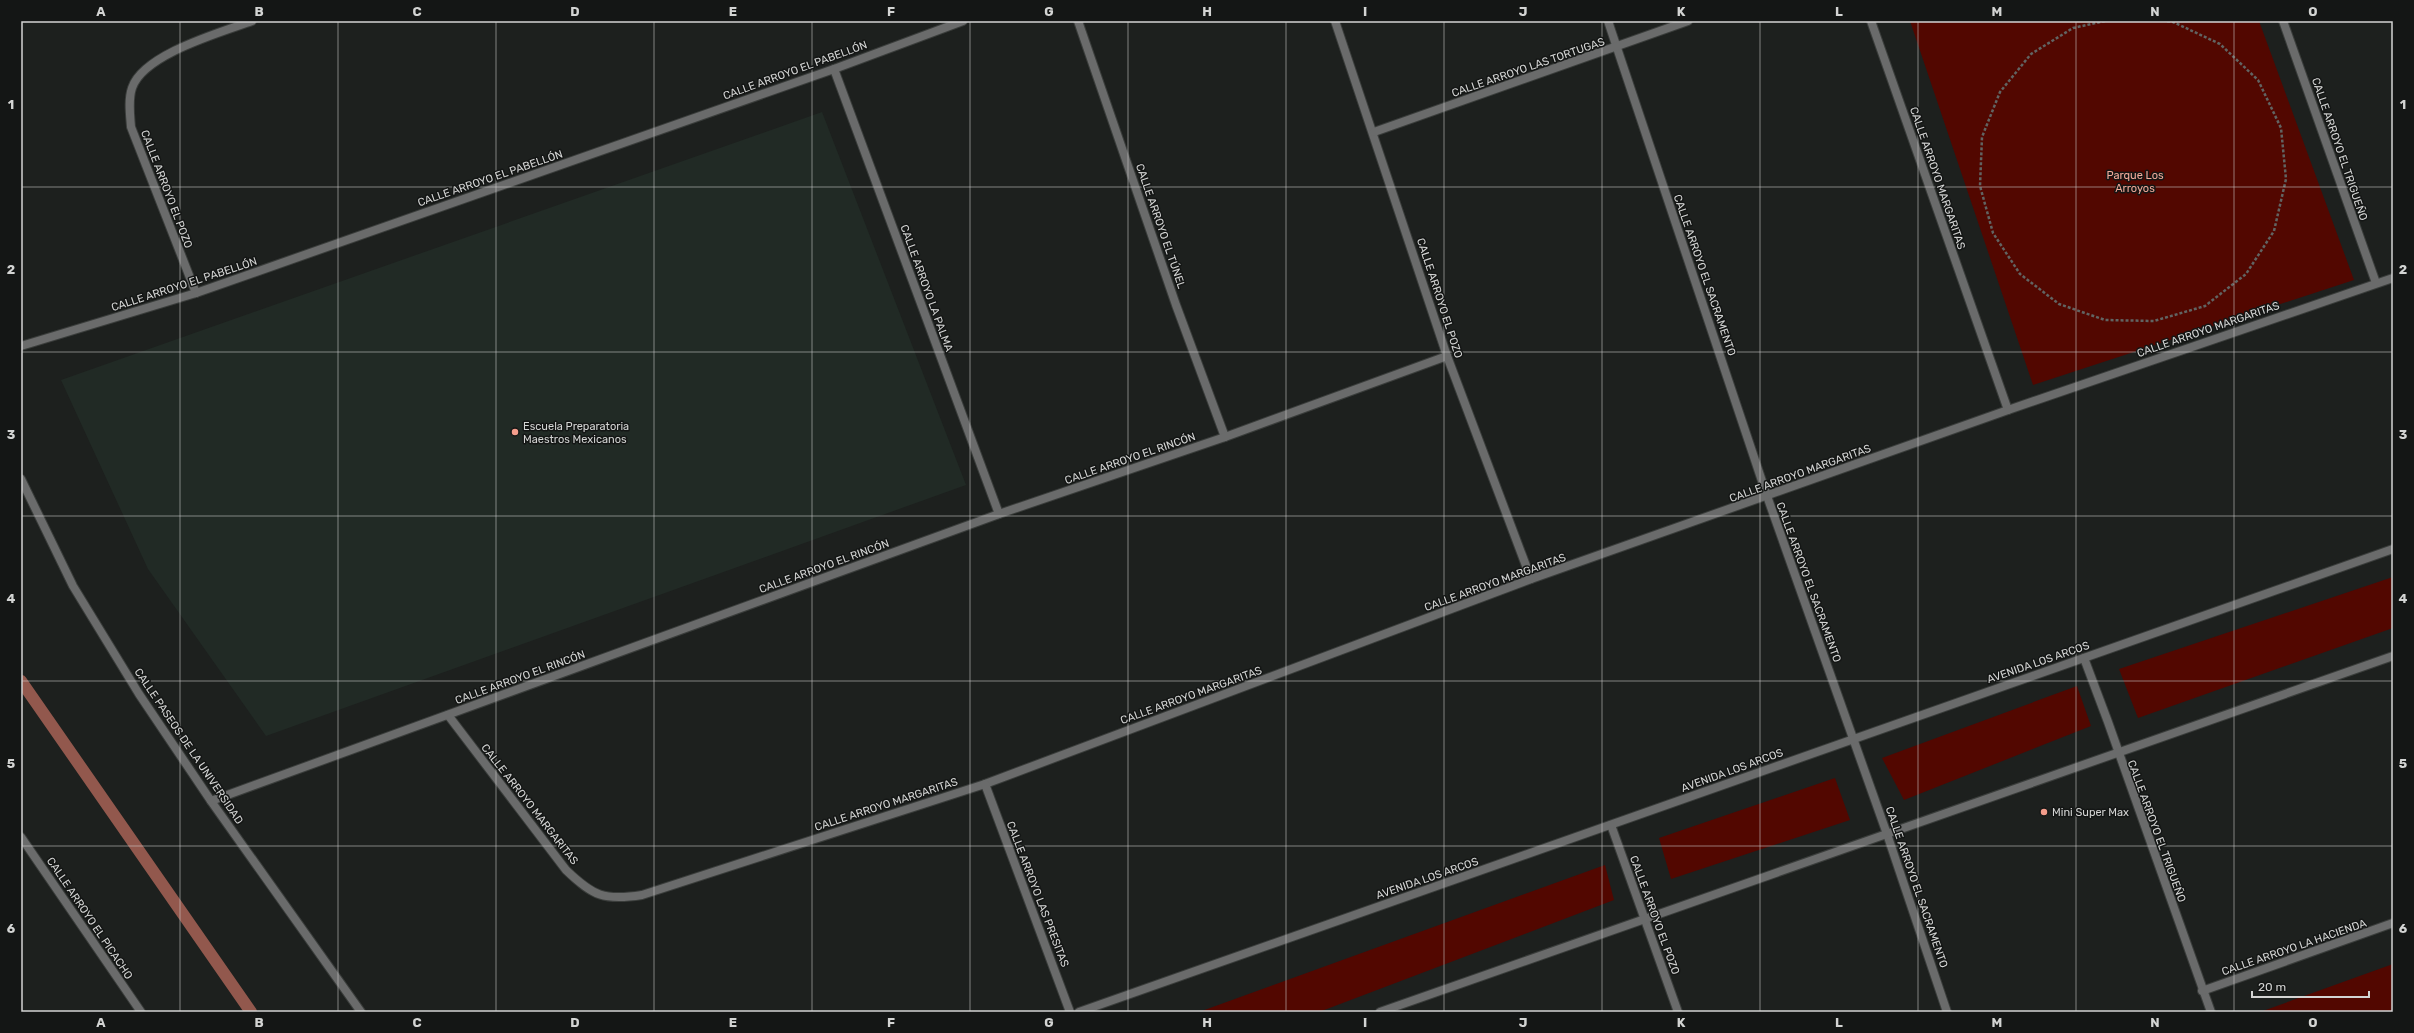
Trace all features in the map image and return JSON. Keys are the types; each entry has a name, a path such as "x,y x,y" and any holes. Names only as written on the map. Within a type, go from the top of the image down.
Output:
{"street":[{"name":"CALLE ARROYO EL POZO","path":"196,293 132,127 130,109 132,87 145,70 167,55 194,41 252,21"},
{"name":"CALLE ARROYO EL PABELLÓN","path":"21,346 196,293 834,69 963,21"},
{"name":"CALLE ARROYO EL TÚNEL","path":"1078,21 1176,305 1225,437"},
{"name":"CALLE ARROYO EL POZO","path":"1336,21 1447,356 1531,580"},
{"name":"CALLE ARROYO EL SACRAMENTO","path":"1608,21 1767,496 1887,834 1947,1012"},
{"name":"CALLE ARROYO LAS TORTUGAS","path":"1374,132 1688,21"},
{"name":"CALLE ARROYO MARGARITAS","path":"1871,21 2008,410"},
{"name":"CALLE ARROYO EL TRIGUEÑO","path":"2283,21 2376,284"},
{"name":"CALLE ARROYO LA PALMA","path":"834,69 999,514"},
{"name":"CALLE ARROYO MARGARITAS","path":"448,715 566,870 581,884 599,896 620,899 642,895 984,784 1531,580 2008,410 2393,278"},
{"name":"CALLE ARROYO EL RINCÓN","path":"211,801 999,514 1225,437 1447,356"},
{"name":"CALLE PASEOS DE LA UNIVERSIDAD","path":"21,479 72,586 139,694 211,801 361,1012"},
{"name":"AVENIDA LOS ARCOS","path":"1079,1012 2393,549"},
{"path":"1380,1012 2393,656"},
{"name":"CALLE ARROYO EL TRIGUEÑO","path":"2084,658 2202,991 2211,1012"},
{"name":"CALLE ARROYO LAS PRESITAS","path":"984,784 1070,1012"},
{"name":"CALLE ARROYO EL POZO","path":"1610,825 1678,1012"},
{"name":"CALLE ARROYO EL PICACHO","path":"21,836 141,1012"},
{"name":"CALLE ARROYO LA HACIENDA","path":"2202,991 2393,923"}],"path":[{"path":"2105,21 2073,28 2032,54 2000,92 1982,137 1980,186 1993,233 2020,274 2059,304 2106,320 2154,321 2204,306 2246,274 2274,231 2286,179 2281,128 2258,80 2220,44 2173,22 2165,21"}],"shaded area":[{"name":"Escuela Preparatoria Maestros Mexicanos","path":"822,112 966,485 266,736 148,569 61,380"}],"green space":[{"name":"Parque Los Arroyos","path":"1910,21 2259,21 2354,280 2033,385"},
{"path":"2393,577 2393,628 2138,718 2119,669"},
{"path":"2077,686 2091,726 1904,800 1882,758"},
{"path":"1835,778 1850,820 1671,879 1659,838"},
{"path":"1605,865 1614,900 1319,1012 1199,1012"},
{"path":"2393,964 2393,1012 2260,1012"}],"waterway":[{"path":"21,681 251,1012"}],"place":[{"name":"Escuela Preparatoria Maestros Mexicanos","path":"515,432"},
{"name":"Mini Super Max","path":"2044,812"}]}
